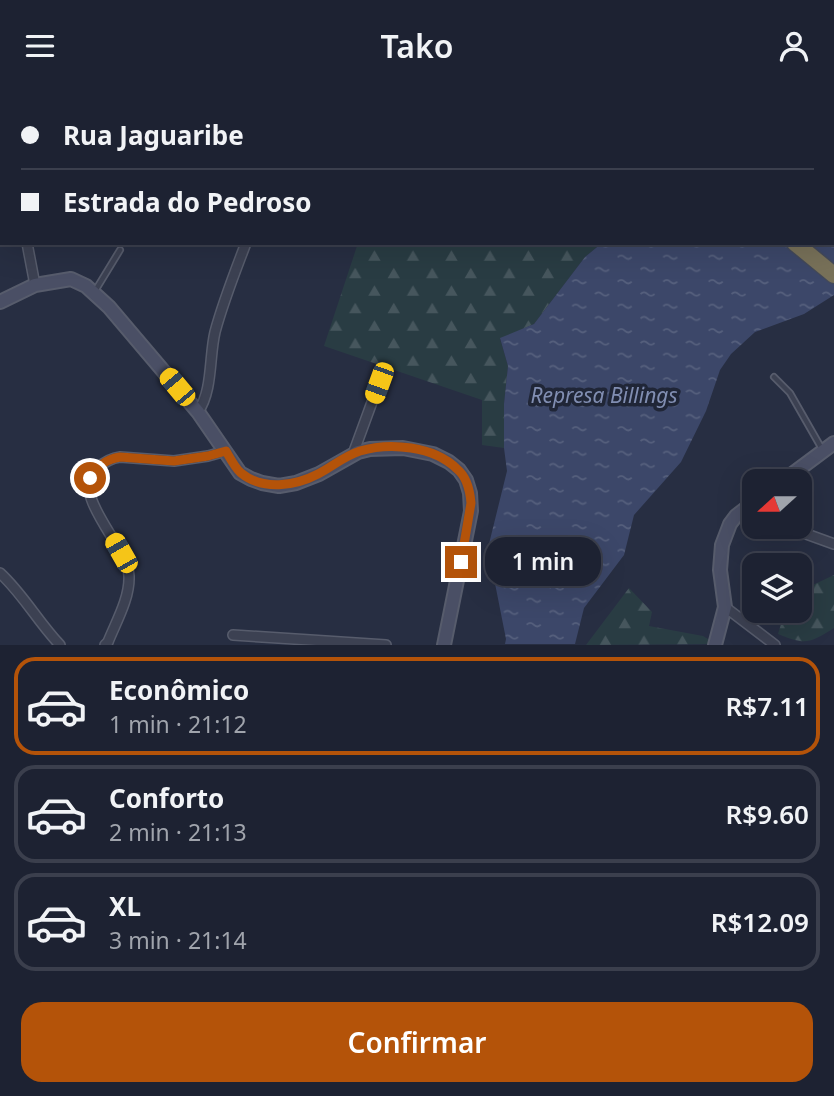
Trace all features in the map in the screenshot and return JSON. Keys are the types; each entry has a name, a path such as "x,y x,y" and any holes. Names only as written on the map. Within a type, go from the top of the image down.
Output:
{"highway":[{"path":"797,245 834,275"}],"main road":[{"path":"0,303 35,285 71,279 86,286 109,307 198,412 240,473 262,483 279,486 296,483 319,474 353,454 370,449 403,447 449,462 466,480 471,511 444,645"},
{"path":"799,469 834,443"},
{"path":"715,645 724,607 720,570 722,545 730,524 742,516"}],"street":[{"path":"27,245 35,285"},
{"path":"198,412 205,402 215,332 245,245"},
{"path":"353,454 379,383"},
{"path":"110,644 125,599 129,575 124,559 90,494 88,484 93,472 102,464 120,457 174,461 226,451"},
{"path":"812,536 834,544"},
{"path":"0,573 28,603 60,645"},
{"path":"724,607 775,645"},
{"path":"233,635 386,645"}],"lane":[{"path":"94,293 120,250"},
{"path":"774,377 790,393 823,451"}],"green space":[{"path":"357,245 600,245 585,257 534,324 500,339 508,366 504,404 504,448 482,445 482,400 324,346"},
{"path":"834,575 834,628 807,641 778,634 781,623 812,623 812,585"},
{"path":"629,588 652,612 649,626 703,636 716,644 586,645"}],"water":[{"name":"Represa Billings","path":"600,245 834,245 834,295 804,314 755,332 731,354 720,370 706,411 681,462 634,515 624,555 584,608 575,644 505,644 488,548 507,471 504,404 508,366 500,338 534,324 585,257"}],"route":[{"path":"90,478 102,464 114,458 174,461 226,451 240,473 262,483 279,486 319,474 358,451 388,447 421,451 449,462 466,480 471,511 461,562"}]}
